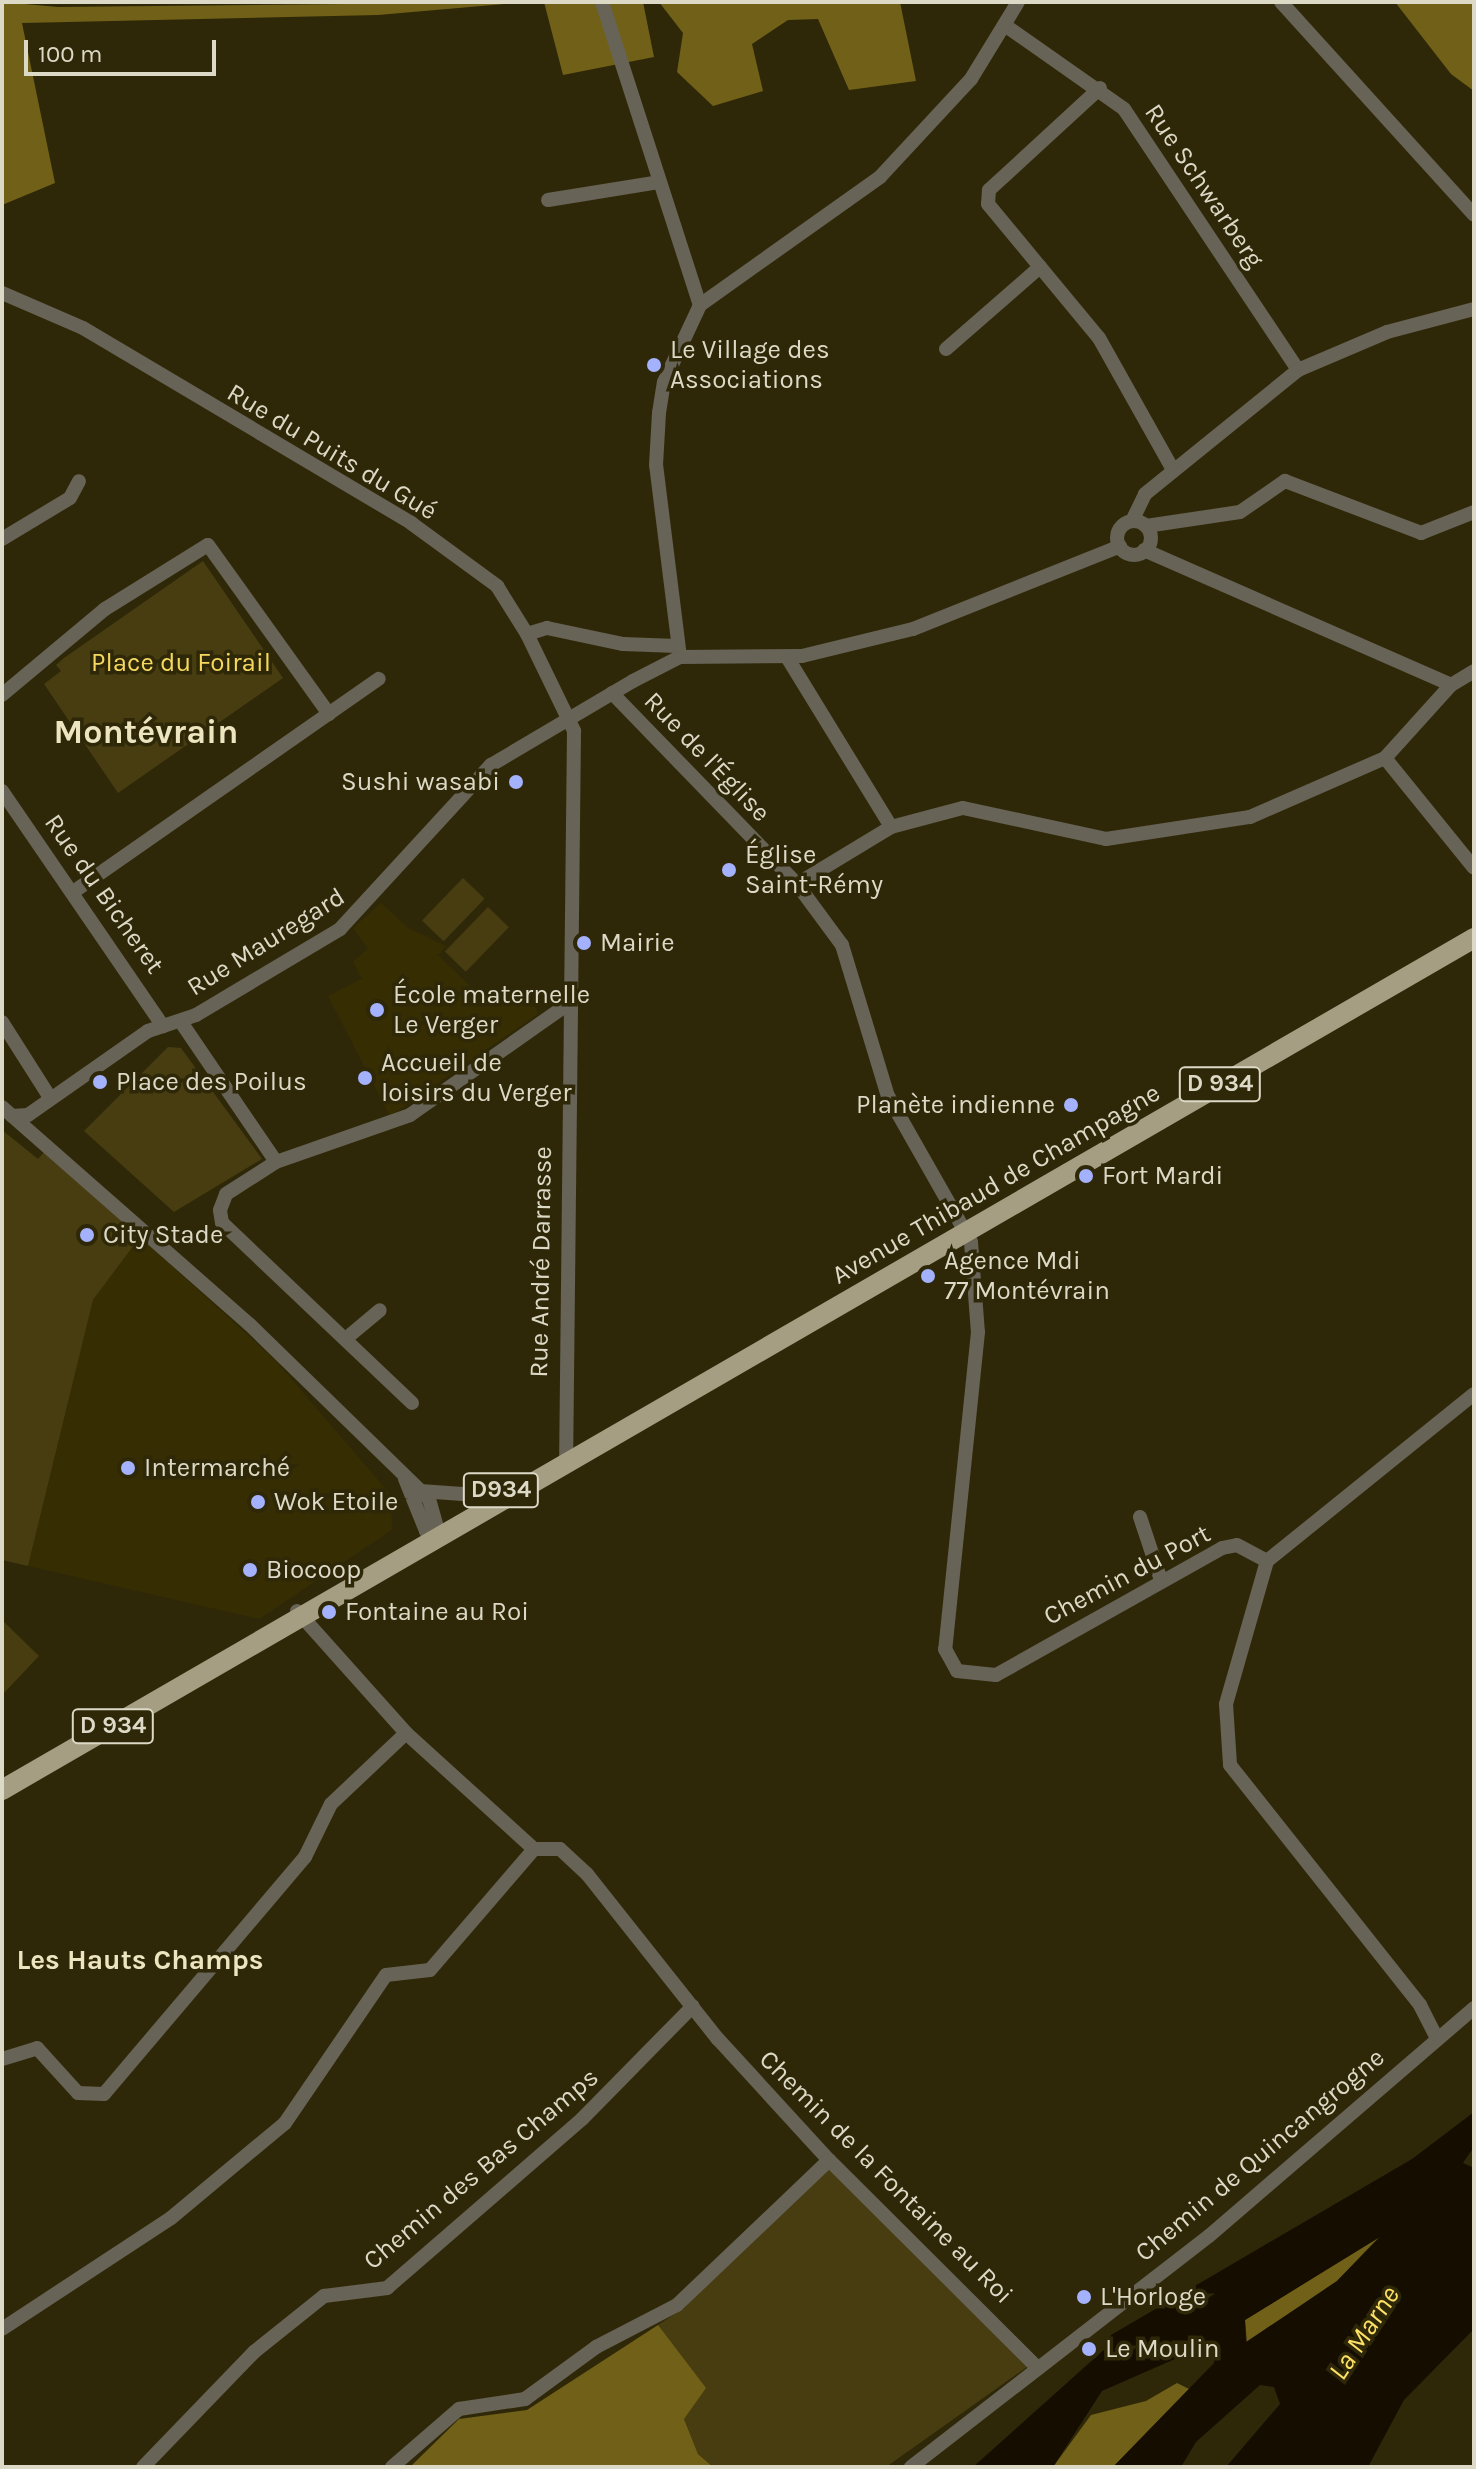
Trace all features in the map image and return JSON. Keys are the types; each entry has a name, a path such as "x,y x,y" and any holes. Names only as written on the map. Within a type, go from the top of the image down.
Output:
{"main road":[{"name":"Avenue Thibaud de Champagne","path":"435,1531 711,1380 1474,938"},
{"name":"Avenue Thibaud de Champagne","path":"2,1790 223,1662 491,1496 566,1460"}],"street":[{"path":"602,2 700,305"},
{"path":"678,652 656,465 659,413 664,382 700,305 880,177 971,79 1018,2"},
{"path":"1281,2 1474,215"},
{"name":"Rue Schwarberg","path":"1006,26 1100,88 1161,159 1298,370"},
{"path":"1100,88 987,197 1099,338 1173,470"},
{"path":"548,200 659,182"},
{"path":"946,349 1040,267"},
{"name":"Rue du Puits du Gué","path":"2,293 83,328 411,523 497,586 527,634 568,724"},
{"path":"1144,550 1139,524 1145,494 1298,370 1387,332 1474,309"},
{"path":"2,539 70,498 79,481"},
{"path":"1120,546 1119,530 1139,524 1163,526 1240,512 1285,481 1421,533 1474,512"},
{"path":"2,695 105,609 208,545 329,714"},
{"path":"527,634 547,628 678,652 787,657 972,610 1120,546 1144,550 1451,685"},
{"name":"Rue Mauregard","path":"276,1162 181,1022 340,929 372,902 487,768 568,724 678,652"},
{"path":"787,657 891,827"},
{"path":"797,884 891,827 963,808 1106,839 1207,828 1250,817 1385,758 1451,685 1474,671"},
{"path":"76,890 379,679"},
{"name":"Rue de l'Église","path":"612,693 797,884 856,973 888,1096 966,1230"},
{"name":"Rue André Darrasse","path":"566,1460 571,1002 568,724"},
{"path":"1385,758 1474,868"},
{"name":"Rue du Bicheret","path":"2,791 76,890 163,1026"},
{"path":"349,1336 222,1223 226,1194 276,1162 410,1115 571,1002"},
{"path":"2,1022 49,1096"},
{"path":"7,1111 28,1115 49,1096 163,1026 181,1022"},
{"path":"7,1111 249,1324 420,1491 435,1531"},
{"name":"Chemin du Port","path":"966,1230 976,1257 978,1332 945,1649 951,1660 966,1675 996,1675 1222,1548 1237,1545 1267,1561"},
{"path":"380,1310 345,1342 412,1403"},
{"path":"1436,2037 1420,2005 1230,1765 1226,1704 1267,1561 1474,1394"},
{"path":"405,1479 435,1531"},
{"path":"420,1491 491,1496"},
{"path":"1140,1517 1161,1580"},
{"name":"Chemin de la Fontaine au Roi","path":"299,1615 406,1733 534,1849 560,1849 587,1874 693,2006 829,2160 1038,2368"},
{"path":"2,2059 37,2048 78,2093 104,2094 305,1857 331,1804 406,1733"},
{"path":"2,2329 171,2218 285,2123 386,1975 430,1970 534,1849"},
{"name":"Chemin des Bas Champs","path":"143,2467 254,2352 324,2296 387,2288 582,2119 693,2006"},
{"name":"Chemin de Quincangrogne","path":"911,2467 1233,2216 1436,2037 1474,2008"},
{"path":"392,2467 459,2409 525,2399 596,2347 677,2305 829,2160"}],"shaded area":[{"path":"2,2 58,7 527,2 378,15 22,23 55,183 2,205"},
{"path":"544,2 643,2 654,57 563,75"},
{"path":"659,2 900,2 916,81 849,90 818,19 788,20 752,44 763,91 713,106 677,72 683,33"},
{"path":"1395,2 1474,2 1474,91 1451,74"},
{"path":"381,903 408,928 446,946 438,955 473,989 527,987 538,1014 390,1116 328,996 362,979 353,962 368,948 353,928"},
{"path":"140,1237 275,1360 391,1495 392,1530 259,1619 28,1566 93,1300"},
{"path":"1380,2236 1337,2281 1247,2343 1245,2320"},
{"path":"658,2325 706,2388 684,2419 698,2454 713,2467 410,2467 459,2419 527,2410"},
{"path":"1177,2383 1189,2389 1113,2467 1053,2467 1091,2415 1146,2401"}],"green space":[{"name":"Place du Foirail","path":"203,561 283,678 118,793 44,684 61,671 56,665 64,658"},
{"path":"463,878 485,899 444,941 422,920"},
{"path":"488,907 509,927 466,972 445,952"},
{"path":"168,1047 181,1048 262,1159 174,1212 84,1131"},
{"path":"2,1130 38,1159 45,1151 140,1237 93,1300 28,1566 2,1560"},
{"path":"2,1620 39,1656 2,1695"},
{"path":"829,2160 1034,2362 886,2467 713,2467 698,2454 684,2419 658,2325 684,2308"}],"water":[{"name":"La Marne","path":"1474,2112 1474,2147 1463,2163 1474,2168 1474,2329 1404,2400 1368,2467 1226,2467 1280,2404 1274,2387 1260,2385 1196,2442 1181,2467 1113,2467 1214,2363 1216,2341 1102,2391 1053,2467 973,2467 1107,2347 1111,2335 1412,2159","holes":["1380,2237 1337,2281 1246,2342 1245,2320"]}],"place":[{"name":"Le Village des Associations","path":"654,365"},
{"name":"Sushi wasabi","path":"516,782"},
{"name":"Église Saint-Rémy","path":"729,870"},
{"name":"Mairie","path":"584,943"},
{"name":"École maternelle Le Verger","path":"377,1010"},
{"name":"Accueil de loisirs du Verger","path":"365,1078"},
{"name":"Place des Poilus","path":"100,1082"},
{"name":"Planète indienne","path":"1071,1105"},
{"name":"Fort Mardi","path":"1086,1176"},
{"name":"City Stade","path":"87,1235"},
{"name":"Agence Mdi 77 Montévrain","path":"928,1276"},
{"name":"Intermarché","path":"128,1468"},
{"name":"Wok Etoile","path":"258,1502"},
{"name":"Biocoop","path":"250,1570"},
{"name":"Fontaine au Roi","path":"329,1612"},
{"name":"L'Horloge","path":"1084,2297"},
{"name":"Le Moulin","path":"1089,2349"}],"district":[{"name":"Montévrain","path":"146,733"},
{"name":"Les Hauts Champs","path":"140,1960"}]}
